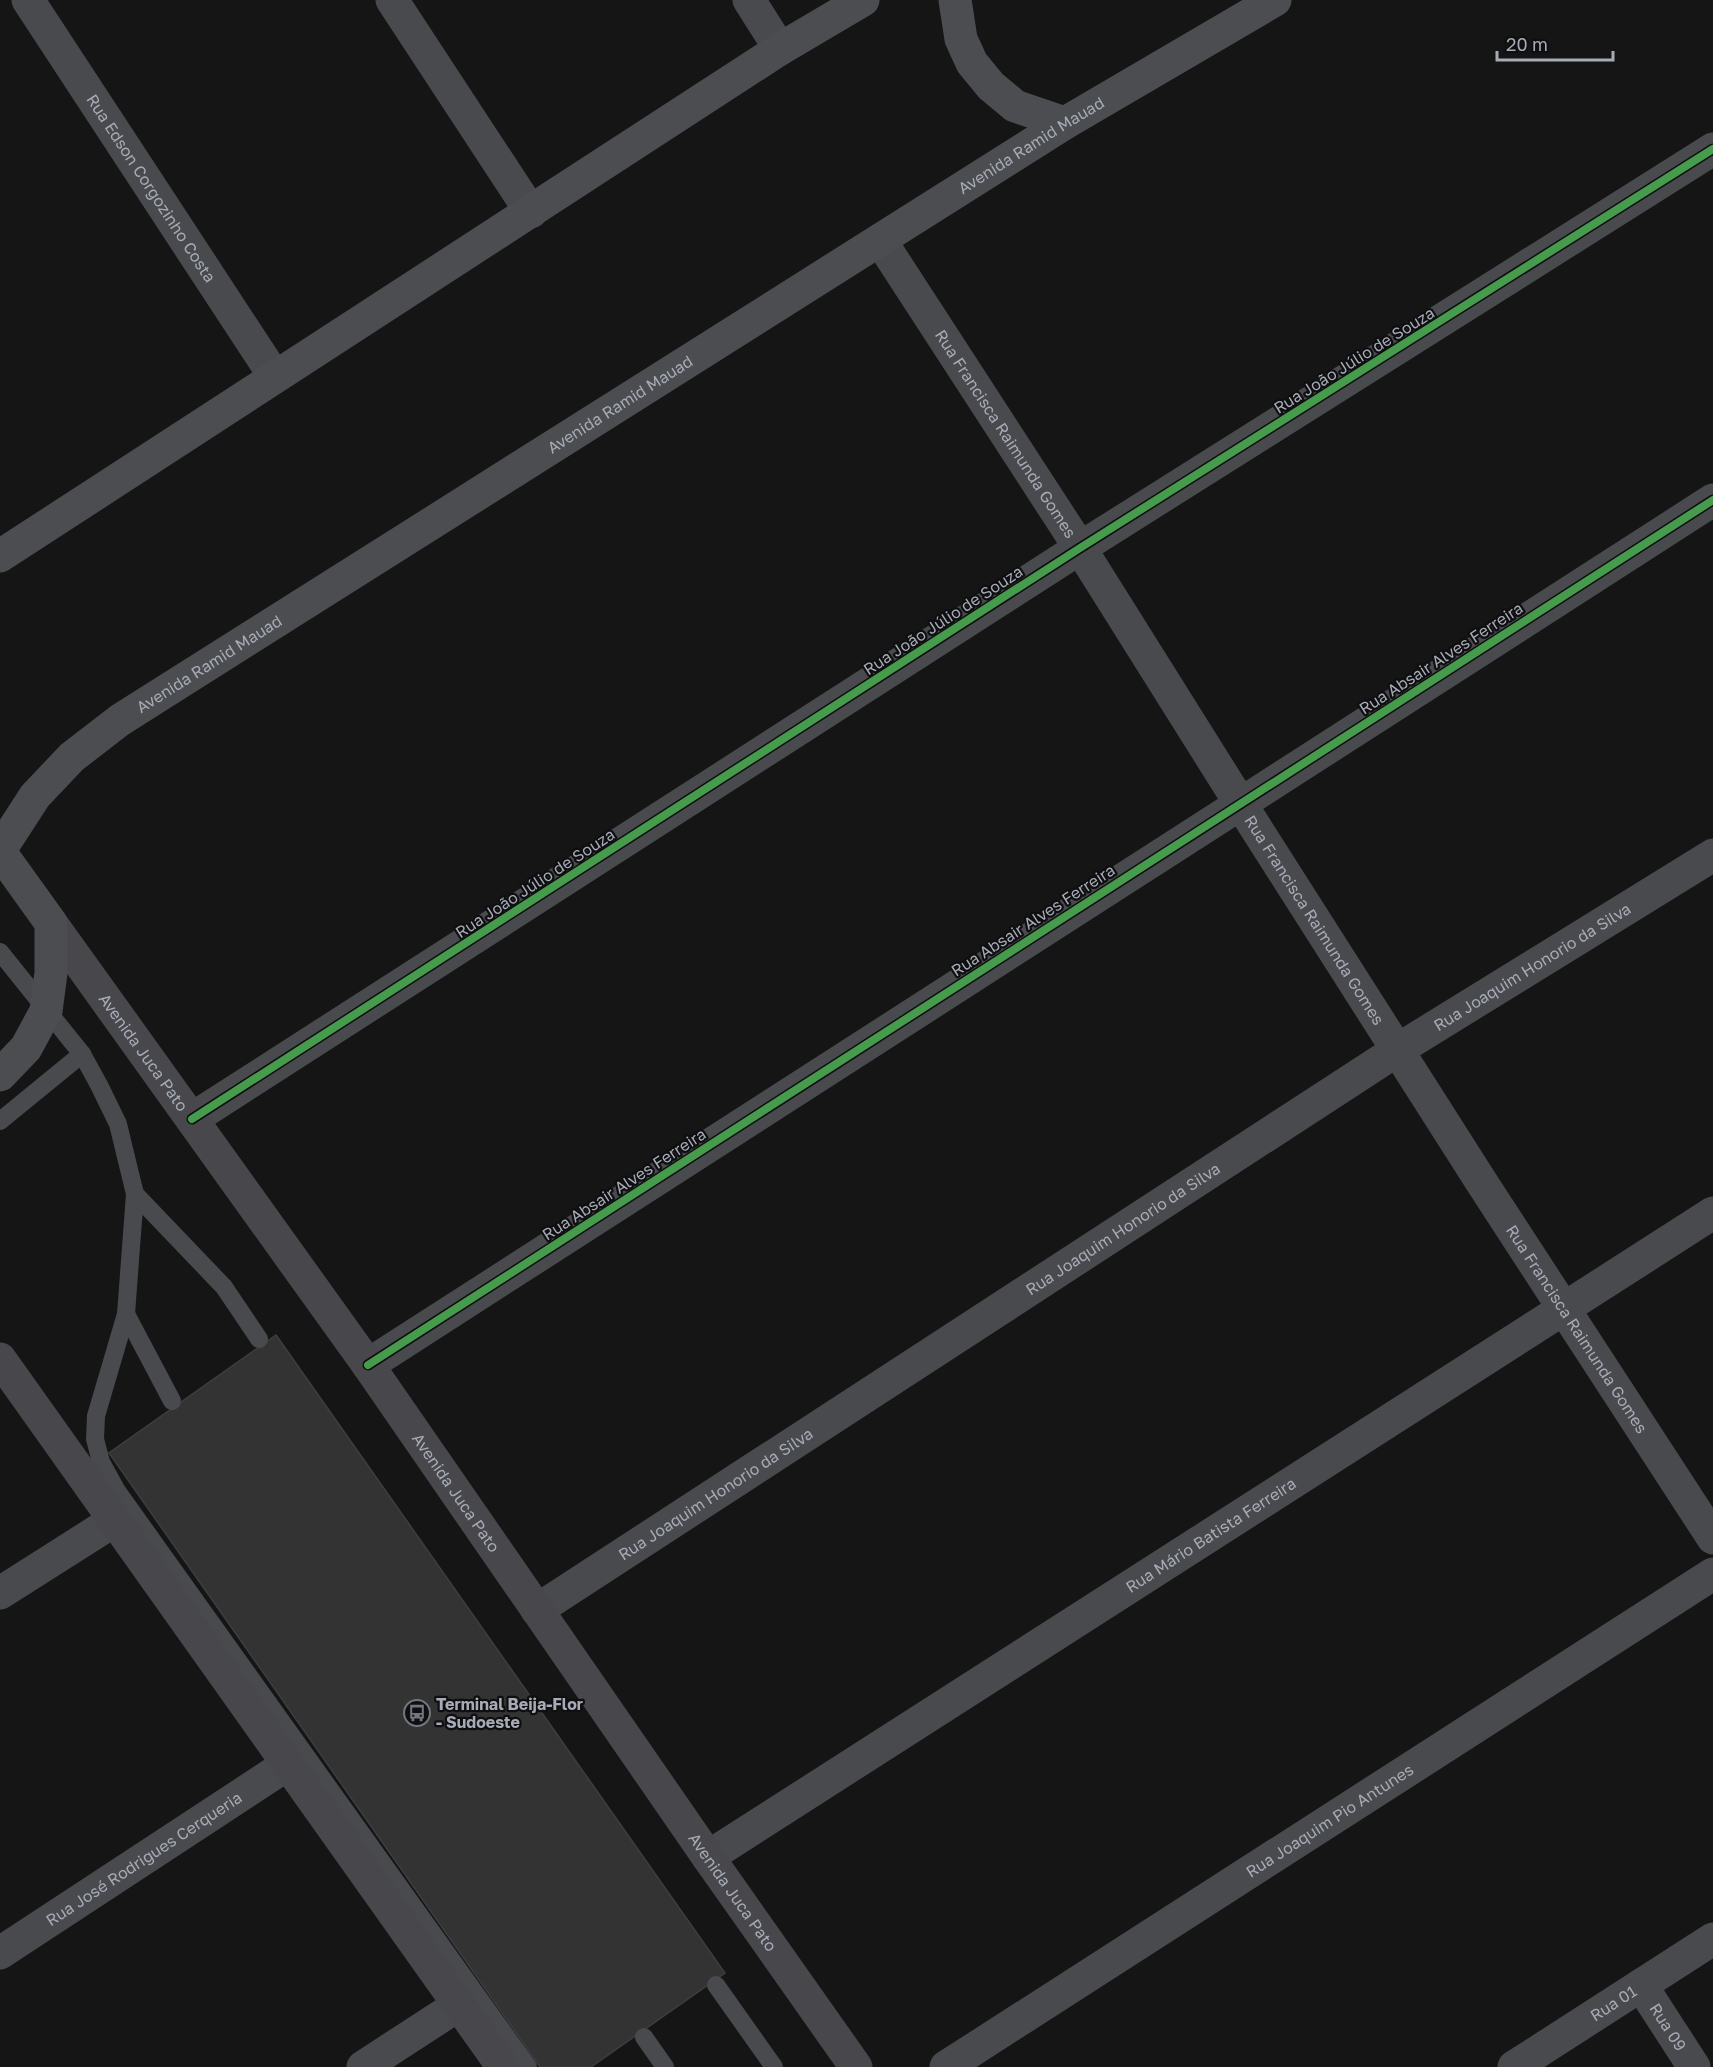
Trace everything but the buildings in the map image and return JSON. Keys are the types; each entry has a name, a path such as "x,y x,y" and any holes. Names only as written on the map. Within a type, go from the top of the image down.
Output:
{"main road":[{"path":"0,556 780,49 863,0"},
{"path":"955,0 961,39 972,63 991,86 1015,106 1065,123"},
{"name":"Avenida Ramid Mauad","path":"0,851 35,796 72,757 120,720 1065,123 1275,0"},
{"path":"0,851 51,923 51,973 46,1011 26,1048 0,1076"}],"street":[{"name":"Rua Edson Corgozinho Costa","path":"28,0 275,377"},
{"path":"392,0 531,212"},
{"path":"749,0 780,49"},
{"name":"Rua João Júlio de Souza","path":"192,1119 1080,548 1713,149"},
{"name":"Rua Francisca Raimunda Gomes","path":"880,240 1080,548 1240,803 1713,1538"},
{"name":"Rua Absair Alves Ferreira","path":"368,1365 1713,500"},
{"name":"Rua Joaquim Honorio da Silva","path":"537,1610 1399,1050 1713,855"},
{"name":"Avenida Juca Pato","path":"51,923 368,1365 856,2067"},
{"name":"Rua Mário Batista Ferreira","path":"708,1857 1713,1213"},
{"path":"0,1359 503,2067"},
{"path":"0,1593 115,1520"},
{"name":"Rua Joaquim Pio Antunes","path":"946,2067 1713,1574"},
{"name":"Rua José Rodrigues Cerqueria","path":"0,1953 288,1764"},
{"name":"Rua 01","path":"1514,2067 1713,1939"},
{"name":"Rua 09","path":"1641,1985 1694,2067"},
{"path":"363,2067 460,2004"}],"lane":[{"path":"0,952 82,1054 118,1124 135,1194 126,1314 96,1416 95,1439 101,1462 117,1491 528,2067"},
{"path":"0,1121 82,1054"},
{"path":"135,1194 224,1287 259,1339"},
{"path":"126,1314 172,1401"},
{"path":"717,1985 774,2067"},
{"path":"644,2037 665,2067"}],"cycle path":[{"path":"192,1119 1080,548 1713,149"},
{"path":"368,1365 1713,500"}],"place":[{"name":"Terminal Beija-Flor - Sudoeste","path":"417,1713"}]}
